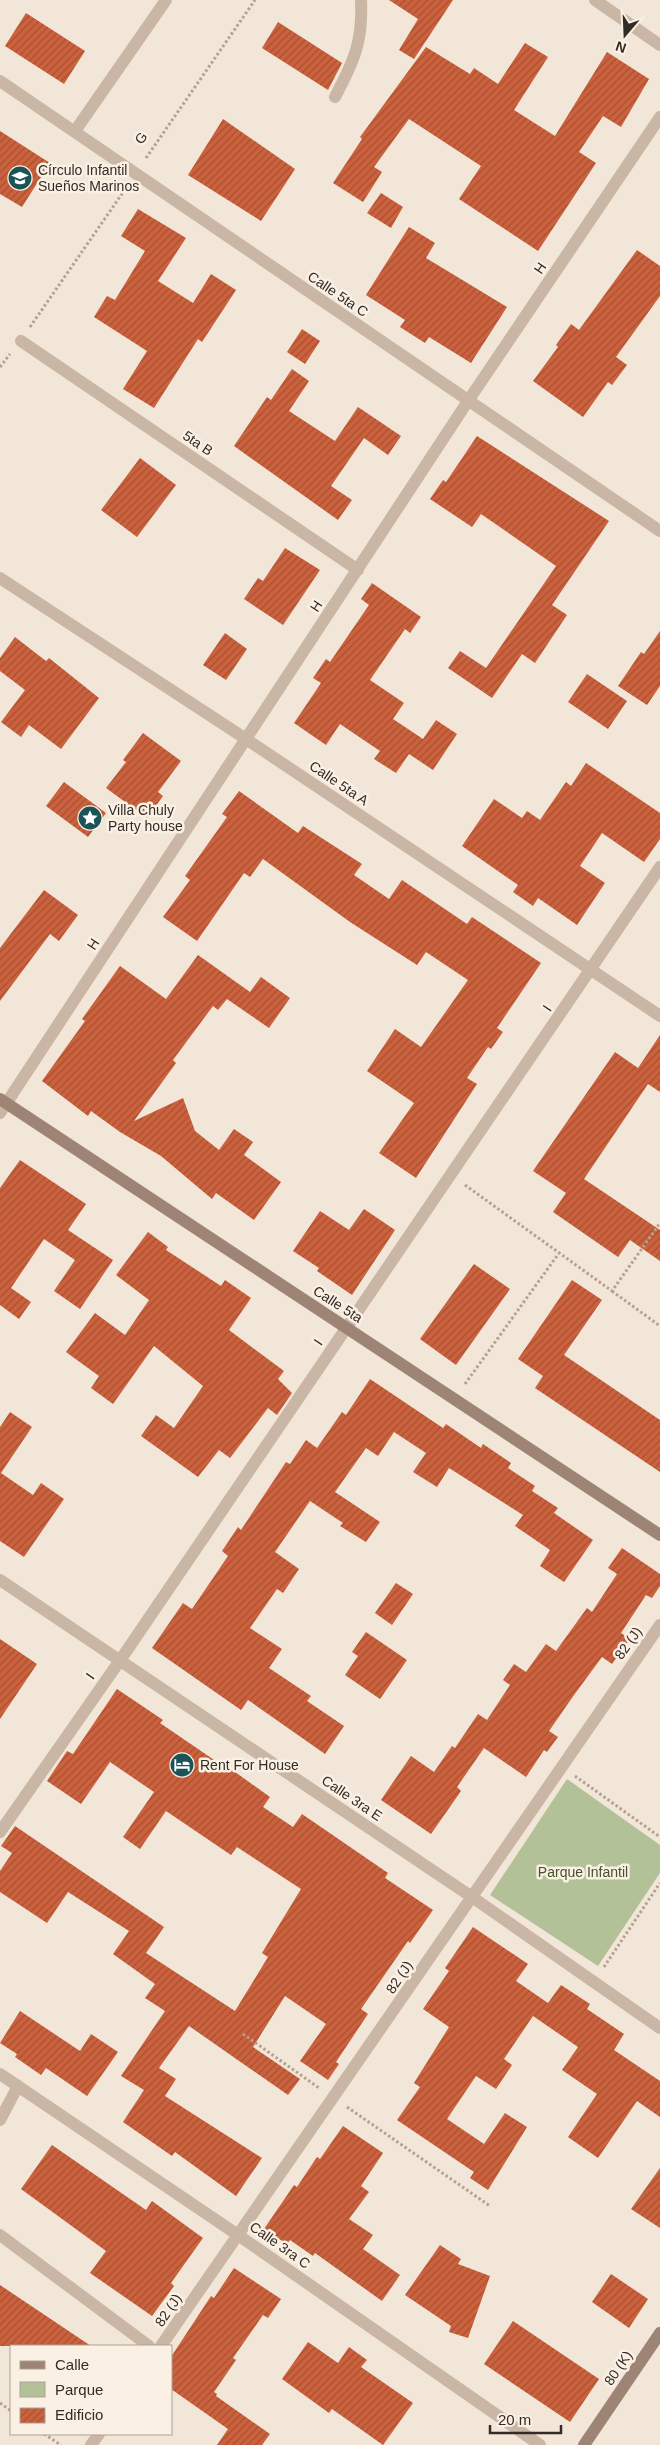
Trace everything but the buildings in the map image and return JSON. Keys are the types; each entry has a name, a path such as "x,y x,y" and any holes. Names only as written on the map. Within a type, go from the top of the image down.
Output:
{"street":[{"path":"75,131 166,0"},
{"path":"335,97 354,62 359,46 361,0"},
{"path":"595,0 660,44"},
{"name":"Calle 5ta C","path":"0,81 660,531"},
{"name":"H","path":"2,1105 358,570 468,401 660,117"},
{"name":"5ta B","path":"21,341 358,570"},
{"name":"Calle 5ta A","path":"0,578 246,739 660,1016"},
{"name":"I","path":"0,1832 121,1660 660,867"},
{"name":"Calle 5ta","path":"2,1105 455,1399 660,1535"},
{"name":"Calle 3ra E","path":"0,1580 472,1897 660,2028"},
{"name":"82 (J)","path":"162,2345 334,2098 561,1765 660,1625"},
{"name":"Calle 3ra C","path":"0,2074 238,2234 540,2445"},
{"path":"0,2120 18,2086"},
{"path":"0,2234 149,2345"},
{"name":"80 (K)","path":"584,2445 660,2333"}],"path":[{"name":"G","path":"0,366 21,341 255,0"},
{"path":"451,1174 660,1326"},
{"path":"612,1291 660,1223"},
{"path":"455,1399 559,1253"},
{"path":"561,1765 660,1837"},
{"path":"594,1982 660,1883"},
{"path":"242,2034 490,2206"},
{"path":"46,2435 61,2445"}],"green space":[{"name":"Parque Infantil","path":"567,1779 660,1845 660,1873 598,1966 490,1895"}],"place":[{"name":"Círculo Infantil Sueños Marinos","path":"20,178"},
{"name":"Villa Chuly Party house","path":"90,818"},
{"name":"Rent For House","path":"182,1765"}]}
